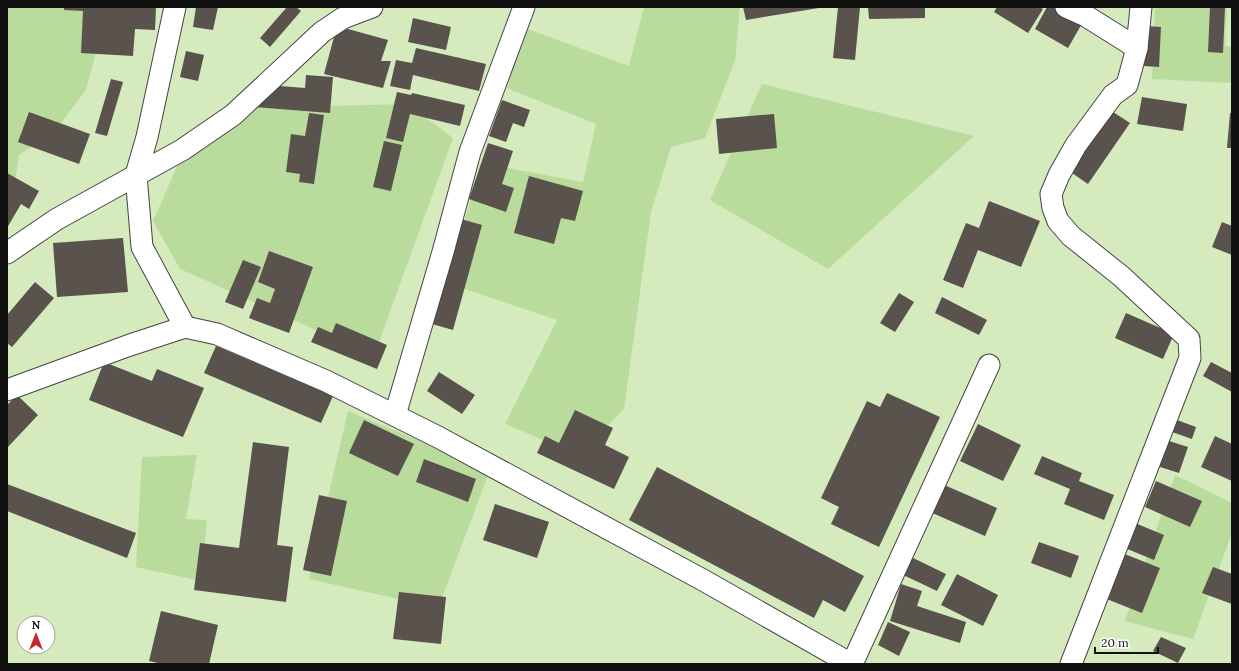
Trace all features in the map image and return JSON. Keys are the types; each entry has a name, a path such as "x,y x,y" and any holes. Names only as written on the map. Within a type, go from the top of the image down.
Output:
{"street":[{"path":"175,7 147,137 136,175 142,246 185,327"},
{"path":"7,253 57,219 182,150 233,115 322,32 343,18 372,7"},
{"path":"395,415 443,252 470,152 524,7"},
{"path":"1066,7 1086,16 1137,48"},
{"path":"1071,664 1190,358 1190,339 1121,276 1071,236 1058,221 1053,208 1052,194 1059,175 1076,145 1113,95 1128,85 1137,48 1141,7"},
{"path":"7,390 185,327 217,334 326,381 438,437 703,580 852,664 989,365"}],"green space":[{"path":"7,7 1232,7 1232,664 7,664"},
{"path":"7,7 93,7 101,33 86,90 54,132 19,155 13,195 7,200"},
{"path":"644,7 740,7 735,61 705,138 671,147 651,212 624,409 579,455 505,424 557,320 447,283 481,163 583,182 596,124 507,88 525,28 629,66"},
{"path":"1155,7 1227,7 1225,46 1232,47 1232,83 1152,79"},
{"path":"762,84 974,136 828,269 710,200"},
{"path":"408,104 453,138 374,356 180,269 153,221 183,153 244,108"},
{"path":"348,411 490,470 438,608 309,579"},
{"path":"197,455 186,519 207,520 201,581 136,567 142,457"},
{"path":"1175,475 1232,503 1232,533 1193,639 1125,621"}],"building":[{"path":"64,7 156,7 155,30 135,29 133,56 81,53 83,11 64,10"},
{"path":"196,7 218,7 213,30 193,27"},
{"path":"287,7 296,7 301,11 270,47 260,38"},
{"path":"743,7 819,7 819,8 746,20"},
{"path":"838,7 860,7 855,60 833,58"},
{"path":"868,7 925,7 925,18 869,19"},
{"path":"997,7 1039,7 1043,9 1028,33 994,12"},
{"path":"1047,7 1061,7 1084,20 1068,48 1035,29"},
{"path":"1210,7 1225,7 1223,53 1208,52"},
{"path":"413,18 451,27 446,50 408,42"},
{"path":"337,26 388,40 381,61 391,61 383,88 324,74"},
{"path":"1146,26 1161,27 1159,67 1144,66"},
{"path":"416,48 486,64 479,91 413,75 410,90 390,86 396,60 412,63"},
{"path":"186,51 204,55 198,81 180,77"},
{"path":"306,75 333,77 330,113 253,107 255,84 305,88"},
{"path":"111,79 123,82 107,136 95,133"},
{"path":"397,92 411,95 412,93 465,105 460,126 410,114 403,142 386,138"},
{"path":"1142,97 1187,104 1183,131 1137,124"},
{"path":"502,100 530,110 524,127 513,123 506,142 489,136"},
{"path":"1110,110 1130,123 1088,184 1069,171"},
{"path":"29,112 90,134 79,164 18,142"},
{"path":"309,113 324,115 314,184 299,182 300,174 286,172 291,134 305,136"},
{"path":"1230,113 1232,113 1232,148 1227,148"},
{"path":"774,114 777,148 719,154 716,119"},
{"path":"384,141 402,145 391,191 373,187"},
{"path":"488,143 513,151 502,184 514,188 506,212 469,199"},
{"path":"7,173 39,191 29,209 21,204 7,228"},
{"path":"529,176 583,191 575,221 561,218 554,244 514,233"},
{"path":"989,201 1040,221 1021,267 978,250 963,288 943,280 966,223 979,228"},
{"path":"461,219 482,225 453,330 432,324"},
{"path":"1222,222 1232,226 1232,255 1212,247"},
{"path":"123,238 128,292 57,297 53,243"},
{"path":"269,251 313,267 289,333 249,318 257,298 270,303 275,289 258,282"},
{"path":"243,260 261,267 243,309 225,302"},
{"path":"35,282 54,298 12,347 7,343 7,315"},
{"path":"899,293 914,302 895,332 880,323"},
{"path":"942,297 987,320 979,335 935,313"},
{"path":"1126,313 1174,334 1163,359 1115,338"},
{"path":"336,323 387,345 377,369 311,342 318,327 332,333"},
{"path":"216,346 333,396 321,423 204,373"},
{"path":"104,362 152,381 157,369 204,388 183,437 89,400"},
{"path":"1211,362 1232,373 1232,392 1203,376"},
{"path":"439,372 475,395 462,414 427,391"},
{"path":"887,393 940,417 879,547 831,524 839,507 821,498 867,401 880,407"},
{"path":"17,395 38,415 7,448 7,405"},
{"path":"575,410 613,428 605,445 629,457 614,489 537,453 545,436 559,443"},
{"path":"364,420 414,444 398,476 349,453"},
{"path":"1177,420 1196,427 1192,439 1172,432"},
{"path":"978,424 1021,445 1003,481 960,461"},
{"path":"1215,436 1232,444 1232,481 1201,467"},
{"path":"1166,440 1188,447 1179,473 1157,466"},
{"path":"253,442 289,447 277,545 293,547 286,602 194,590 200,543 239,548"},
{"path":"1042,456 1082,473 1079,481 1114,495 1104,520 1064,504 1070,489 1034,474"},
{"path":"424,459 476,479 468,502 416,482"},
{"path":"657,467 864,576 845,612 823,600 814,618 629,520"},
{"path":"1156,481 1202,501 1190,527 1145,507"},
{"path":"7,484 136,533 127,558 7,511"},
{"path":"942,484 997,508 985,536 930,512"},
{"path":"319,495 347,501 331,576 303,570"},
{"path":"495,504 549,522 537,558 483,540"},
{"path":"1135,523 1164,535 1154,560 1125,548"},
{"path":"1039,542 1079,556 1071,578 1031,563"},
{"path":"1122,553 1160,568 1142,613 1104,598"},
{"path":"907,555 946,574 937,591 899,573"},
{"path":"1213,567 1232,574 1232,604 1202,593"},
{"path":"957,574 998,595 983,626 941,605"},
{"path":"901,584 922,591 917,606 966,622 960,643 890,621"},
{"path":"399,592 446,597 441,644 393,639"},
{"path":"161,611 218,625 209,664 162,664 149,661"},
{"path":"888,622 910,632 899,656 878,645"},
{"path":"1161,637 1186,648 1178,663 1153,651"}]}
